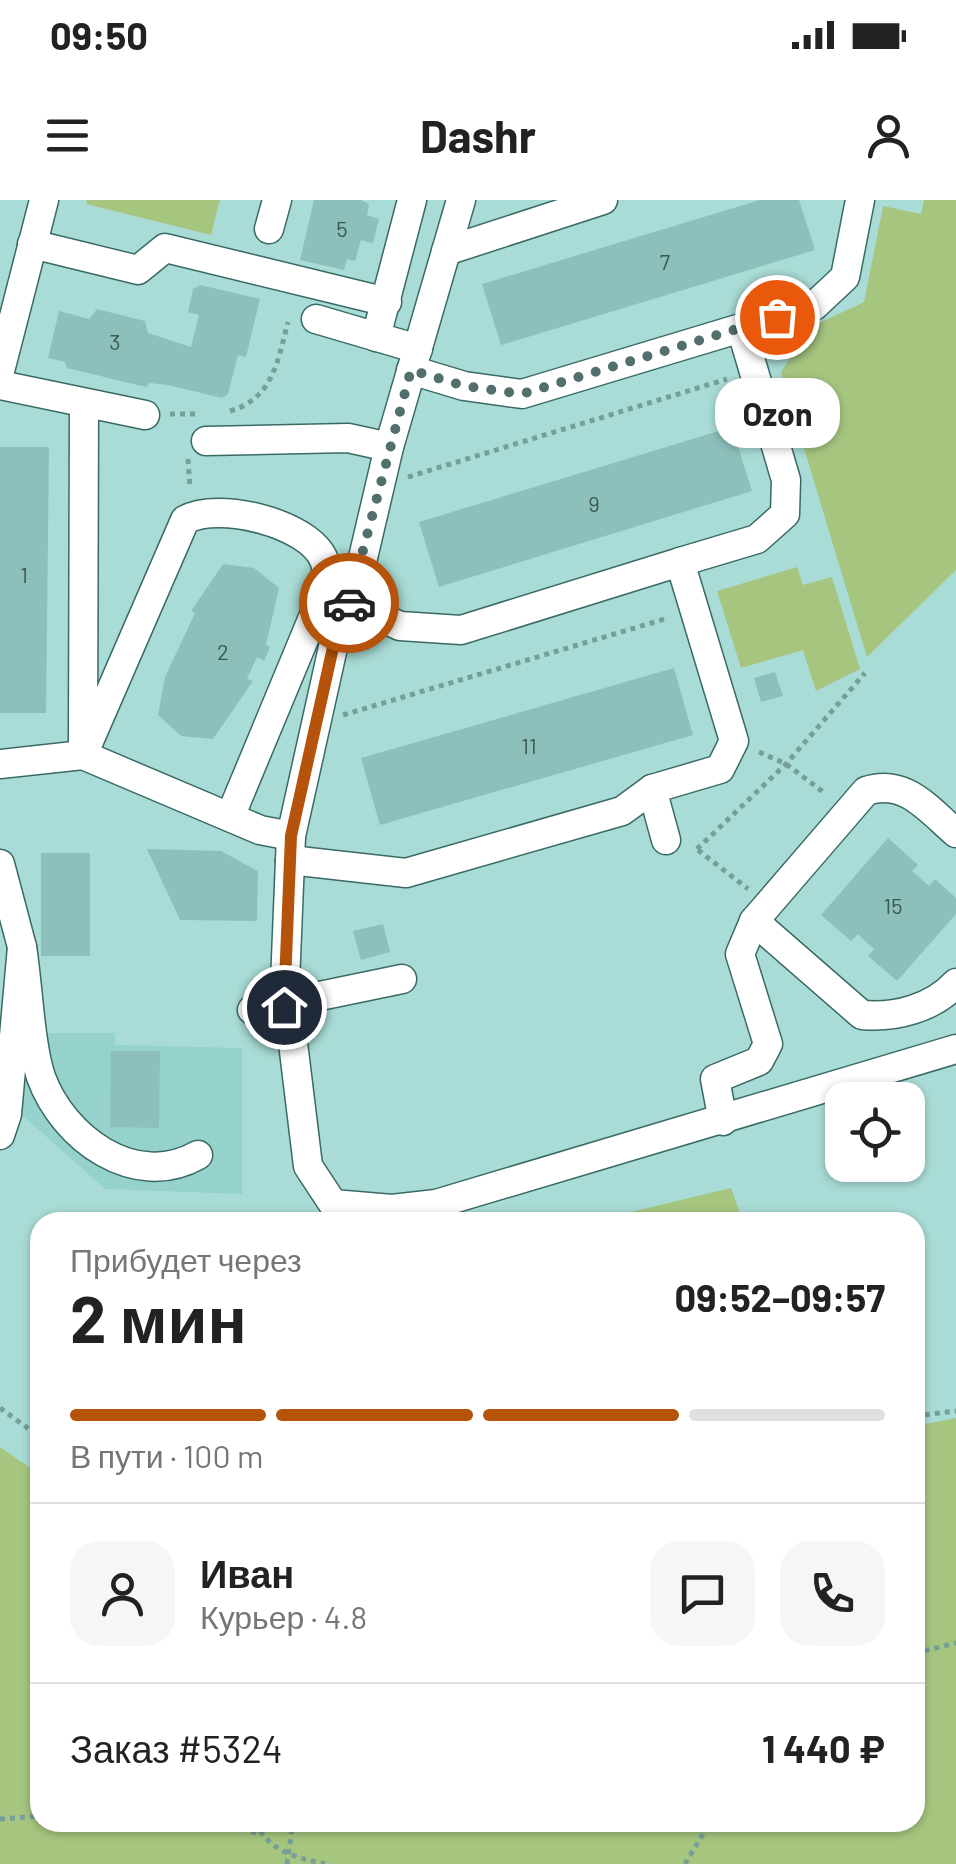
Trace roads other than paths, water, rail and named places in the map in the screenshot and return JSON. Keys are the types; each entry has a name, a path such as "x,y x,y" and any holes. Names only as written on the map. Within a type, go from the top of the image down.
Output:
{"street":[{"path":"0,371 44,200"},
{"path":"270,229 276,200"},
{"path":"376,337 412,200"},
{"path":"284,1007 291,848 334,643 349,604 389,447 461,200"},
{"path":"446,250 603,200"},
{"path":"316,320 376,337 464,386 522,394 814,306 845,277 860,200"},
{"path":"32,244 138,270 165,248 386,302"},
{"path":"349,604 400,626 461,630 757,538 785,514 786,480 741,328"},
{"path":"0,385 145,415"},
{"path":"83,756 84,403"},
{"path":"205,427 348,438 389,447"},
{"path":"83,756 185,520 200,511 246,513 312,542 326,562 324,591 230,817"},
{"path":"0,764 83,756 230,817 291,848 406,873 622,810 652,789 720,769 734,742 680,562"},
{"path":"731,1119 715,1079 759,1061 768,1044 740,954 760,913 866,791 883,786 907,790 956,833"},
{"path":"652,789 666,840"},
{"path":"0,864 22,947 41,1077 70,1123 106,1155 147,1170 178,1166 198,1155"},
{"path":"760,913 862,1014 882,1017 940,1001 956,982"},
{"path":"0,1135 8,1114 22,947"},
{"path":"252,1010 284,1007 402,979"},
{"path":"293,1043 308,1166 333,1204 392,1209 436,1204 956,1049"}],"place":[{"name":"Ozon","path":"777,317"}]}
